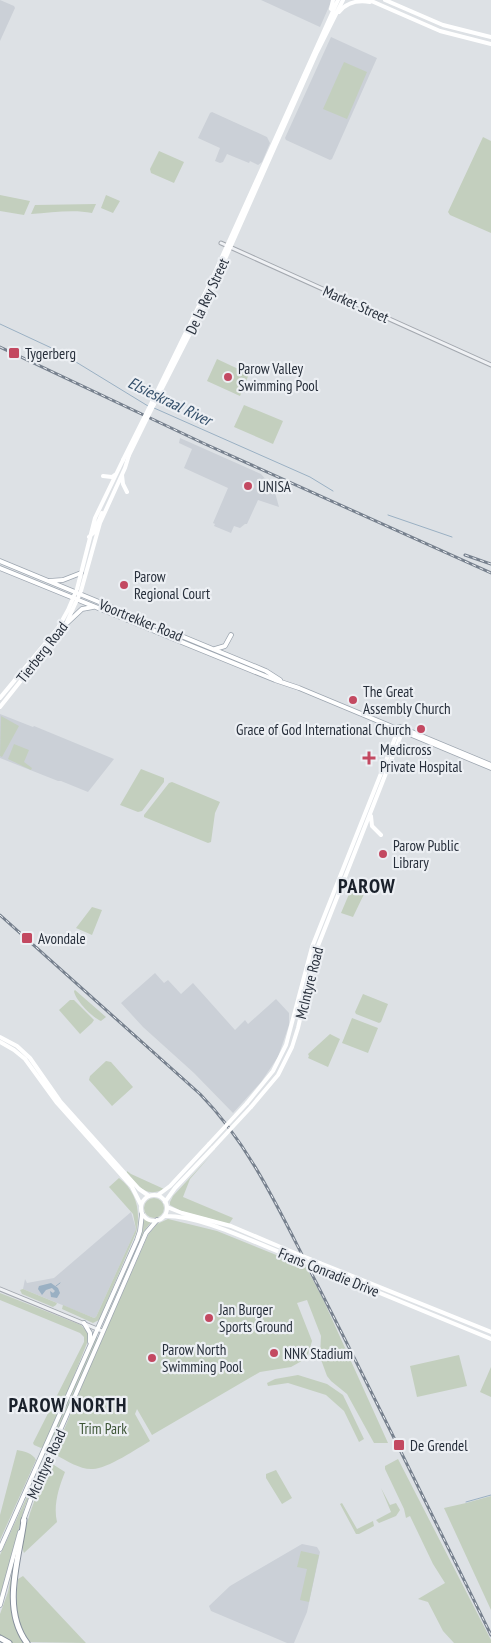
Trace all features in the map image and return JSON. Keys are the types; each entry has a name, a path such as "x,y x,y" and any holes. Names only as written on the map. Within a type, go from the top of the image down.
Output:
{"highway":[{"path":"24,1520 12,1603 17,1625 27,1643"},
{"path":"0,1638 9,1643"}],"main road":[{"path":"331,19 333,0"},
{"name":"De la Rey Street","path":"77,594 95,518 123,460 206,302 228,247 317,52 338,0"},
{"name":"De la Rey Street","path":"331,19 343,0"},
{"path":"369,0 440,31 491,44"},
{"path":"385,0 443,25 491,37"},
{"path":"331,19 350,3 359,1 377,4"},
{"name":"De la Rey Street","path":"77,594 100,523 153,403"},
{"path":"103,476 112,477 116,474"},
{"path":"122,475 123,484 127,492"},
{"path":"89,537 93,534 99,517 108,505"},
{"name":"Voortrekker Road","path":"0,561 491,767"},
{"name":"Voortrekker Road","path":"0,568 275,680 280,680"},
{"path":"45,580 62,581 81,572"},
{"name":"Tierberg Road","path":"0,707 66,624 77,594"},
{"name":"Tierberg Road","path":"0,698 58,628 76,599"},
{"path":"66,624 82,609 95,607"},
{"path":"213,649 225,646 231,635"},
{"name":"McIntyre Road","path":"165,1202 175,1188 278,1075 292,1047 316,950 372,812 400,729"},
{"name":"McIntyre Road","path":"157,1195 167,1190 247,1103 273,1071 286,1045 312,947 400,729"},
{"path":"372,812 371,825 381,835"},
{"path":"0,1037 17,1046 30,1058 60,1100 139,1189 149,1196"},
{"path":"0,1042 25,1059 57,1103 132,1187 141,1205 142,1214 148,1220 157,1220 164,1216 167,1207 165,1202 157,1195 144,1199 141,1205"},
{"name":"Frans Conradie Drive","path":"167,1207 231,1226 491,1332"},
{"name":"McIntyre Road","path":"0,1605 32,1496 137,1240 142,1214"},
{"name":"Frans Conradie Drive","path":"164,1216 181,1217 222,1229 491,1339"},
{"name":"McIntyre Road","path":"0,1549 88,1349 100,1330 146,1232 157,1220"},
{"path":"84,1323 90,1336 88,1349"}],"street":[{"name":"Market Street","path":"221,243 491,365"},
{"path":"0,1290 100,1330"}],"shaded area":[{"path":"0,0 15,8 0,41"},
{"path":"261,0 331,0 331,2 320,27"},
{"path":"331,37 377,58 330,160 285,138"},
{"path":"212,112 267,137 270,143 262,162 258,165 250,161 249,163 227,154 223,162 215,161 220,148 198,138"},
{"name":"UNISA","path":"180,438 261,474 274,489 279,507 258,500 247,524 240,528 234,526 231,533 214,526 215,524 213,523 228,488 184,468 192,449 179,443"},
{"path":"0,714 114,759 88,792 58,781 0,758"},
{"path":"155,973 164,983 168,980 181,994 193,983 235,1030 245,1020 248,1024 276,999 289,1013 289,1025 278,1057 261,1082 233,1113 194,1073 143,1027 121,1003"},
{"path":"131,1212 136,1229 96,1317 94,1318 23,1289 25,1279 27,1283 54,1278"},
{"path":"302,1544 317,1547 320,1552 307,1612 294,1643 287,1643 211,1611 209,1606 230,1586"}],"green space":[{"path":"344,62 367,72 347,119 323,109"},
{"path":"483,137 491,141 491,233 450,215 448,212"},
{"path":"159,151 184,162 174,183 151,173 150,169"},
{"path":"0,195 30,201 24,215 0,211"},
{"path":"106,195 120,201 113,213 101,208"},
{"path":"96,204 92,213 69,211 31,214 35,205"},
{"name":"Parow Valley Swimming Pool","path":"217,359 249,374 240,396 207,381"},
{"path":"244,405 283,421 273,444 234,427"},
{"path":"1,716 19,726 2,757 0,756"},
{"path":"14,744 29,750 24,762 32,768 31,770 8,759"},
{"path":"141,769 164,778 164,782 142,811 138,812 120,805"},
{"path":"172,782 220,802 215,813 211,842 208,843 144,817 169,783"},
{"path":"352,887 365,892 353,917 341,913"},
{"path":"92,907 102,910 92,935 76,928"},
{"path":"75,990 106,1017 101,1021 89,1013 75,995"},
{"path":"363,994 388,1004 381,1022 379,1023 356,1014 355,1012"},
{"path":"70,1000 74,1000 94,1020 80,1034 59,1010"},
{"path":"352,1018 378,1028 368,1053 342,1043"},
{"path":"330,1034 340,1039 328,1067 308,1058 308,1054"},
{"path":"106,1061 111,1062 133,1087 112,1106 89,1080 90,1076"},
{"path":"211,1155 190,1179 183,1197 233,1218 229,1224 181,1211 170,1205 173,1196"},
{"path":"127,1171 164,1189 152,1192 147,1191 139,1186"},
{"path":"119,1178 134,1196 138,1210 136,1233 99,1320 93,1323 62,1309 63,1305 94,1318 96,1317 136,1229 133,1214 109,1187"},
{"path":"150,1198 158,1198 164,1204 164,1212 158,1218 150,1218 144,1212 144,1204"},
{"path":"144,1219 151,1222 144,1231 103,1324 139,1239"},
{"name":"Jan Burger Sports Ground","path":"168,1219 217,1231 306,1267 322,1297 388,1443 374,1443 347,1394 327,1376 320,1357 321,1336 307,1300 297,1303 312,1341 307,1358 291,1367 260,1372 152,1435 137,1409 135,1414 150,1441 106,1466 88,1469 74,1465 56,1455 55,1452 88,1371 148,1235 157,1224"},
{"path":"23,1289 57,1303 53,1307 22,1294 20,1290"},
{"path":"0,1293 81,1325 89,1334 70,1386 44,1446 41,1448 33,1443 84,1342 84,1337 80,1333 0,1300"},
{"path":"97,1335 97,1340 62,1422 47,1448"},
{"path":"459,1355 467,1386 417,1397 410,1366"},
{"path":"491,1367 491,1397 480,1392"},
{"path":"298,1375 327,1384 343,1395 364,1439 359,1442 344,1411 326,1395 288,1383 268,1386 267,1383 275,1379"},
{"path":"17,1450 30,1454 36,1460 0,1540 0,1515"},
{"path":"398,1459 491,1643 454,1643 443,1631 428,1602 418,1599 445,1583 433,1564 410,1516 406,1518 404,1509 385,1469 385,1466"},
{"path":"43,1462 25,1506 0,1597 0,1555"},
{"path":"50,1465 54,1465 65,1472 56,1503 57,1522 24,1553 24,1536 27,1523 36,1495"},
{"path":"276,1470 292,1498 282,1504 266,1478 266,1474"},
{"path":"381,1488 390,1505 396,1503 400,1510 396,1516 379,1523 376,1520 391,1512"},
{"path":"491,1496 491,1610 444,1508"},
{"path":"342,1503 357,1529 373,1521 374,1526 356,1534 340,1504"},
{"path":"301,1551 319,1555 309,1602 300,1600 307,1569 297,1567"},
{"path":"16,1554 11,1589 11,1611 17,1632 24,1643 11,1643 0,1637 0,1614 8,1592"},
{"path":"23,1576 86,1643 30,1642 21,1627 17,1612 18,1579"}],"water":[{"path":"51,1283 58,1288 60,1293 57,1298 51,1297 50,1291 53,1293 55,1291 52,1288 46,1290 42,1295 38,1289 39,1286"}],"waterway":[{"name":"Elsieskraal River","path":"0,324 58,351 148,406"},
{"name":"Elsieskraal River","path":"154,408 310,477 333,491"},
{"name":"Elsieskraal River","path":"388,515 452,537"},
{"path":"56,1286 60,1283"},
{"path":"466,1502 491,1495"}],"railway":[{"path":"0,347 205,444 491,573"},
{"path":"465,555 491,564"},
{"path":"0,915 200,1094 236,1137 266,1185 292,1235 491,1635"}],"place":[{"name":"Tygerberg","path":"14,353"},
{"name":"Parow Valley Swimming Pool","path":"228,377"},
{"name":"UNISA","path":"248,486"},
{"name":"Parow Regional Court","path":"124,585"},
{"name":"The Great Assembly Church","path":"353,700"},
{"name":"Grace of God International Church","path":"421,729"},
{"name":"Medicross Private Hospital","path":"369,758"},
{"name":"Parow Public Library","path":"383,854"},
{"name":"Avondale","path":"27,938"},
{"name":"Jan Burger Sports Ground","path":"209,1318"},
{"name":"NNK Stadium","path":"274,1353"},
{"name":"Parow North Swimming Pool","path":"152,1358"},
{"name":"De Grendel","path":"399,1445"}],"district":[{"name":"PAROW","path":"367,886"},
{"name":"PAROW NORTH","path":"68,1405"}],"park label":[{"name":"Trim Park","path":"103,1428"}]}
